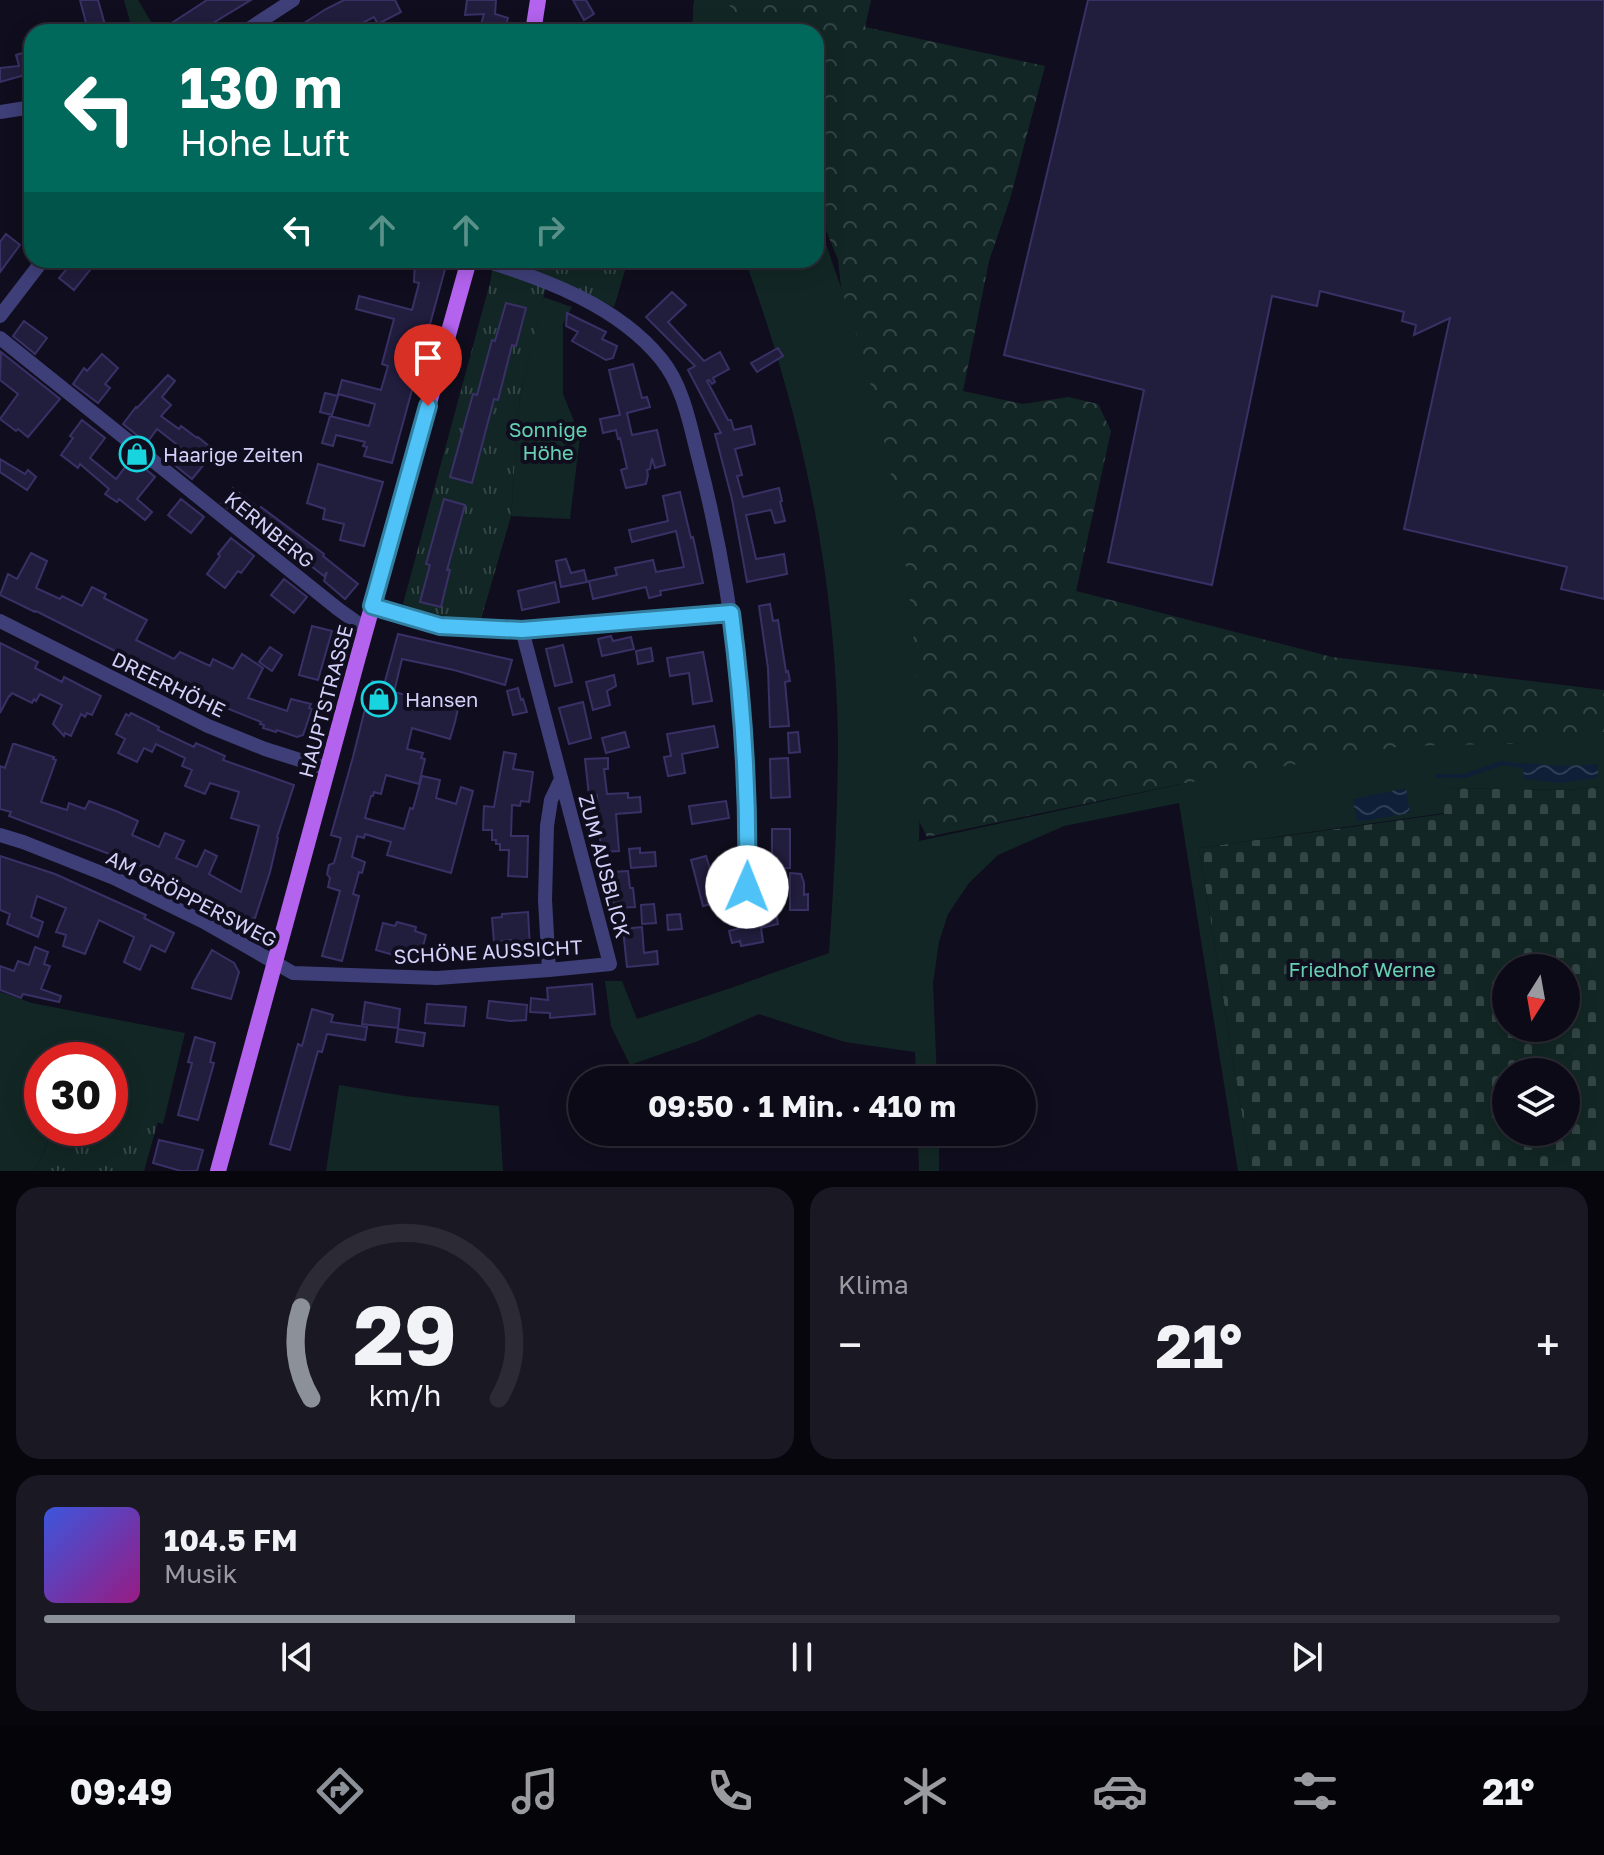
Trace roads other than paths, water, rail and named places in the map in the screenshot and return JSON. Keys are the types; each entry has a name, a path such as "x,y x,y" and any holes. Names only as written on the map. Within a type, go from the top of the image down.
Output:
{"main road":[{"path":"534,24 538,0"},
{"name":"HAUPTSTRASSE","path":"218,1171 467,268"}],"street":[{"path":"256,24 293,0"},
{"path":"0,112 24,108"},
{"path":"0,316 37,268"},
{"path":"504,268 561,290 611,315 631,329 663,361 682,396 709,504 731,613 746,755 747,887"},
{"name":"KERNBERG","path":"0,338 366,629"},
{"path":"372,606 440,626 522,630 731,613"},
{"name":"DREERHÖHE","path":"0,621 208,726 265,749 328,769"},
{"name":"ZUM AUSBLICK","path":"522,630 610,964"},
{"name":"ZUM AUSBLICK","path":"549,970 545,900 547,826 551,800 561,779"},
{"name":"AM GRÖPPERSWEG","path":"0,835 114,878 204,922 275,963"},
{"name":"SCHÖNE AUSSICHT","path":"275,963 293,973 437,978 610,964"}],"water":[{"path":"1523,763 1561,766 1598,764 1598,778 1560,783 1524,779"},
{"path":"1406,788 1410,813 1357,822 1353,799"}],"waterway":[{"path":"1438,776 1465,776 1502,763 1523,766"}],"place":[{"name":"Haarige Zeiten","path":"137,454"},
{"name":"Hansen","path":"379,699"}],"park label":[{"name":"Sonnige Höhe","path":"548,440"},
{"name":"Friedhof Werne","path":"1362,969"}]}
